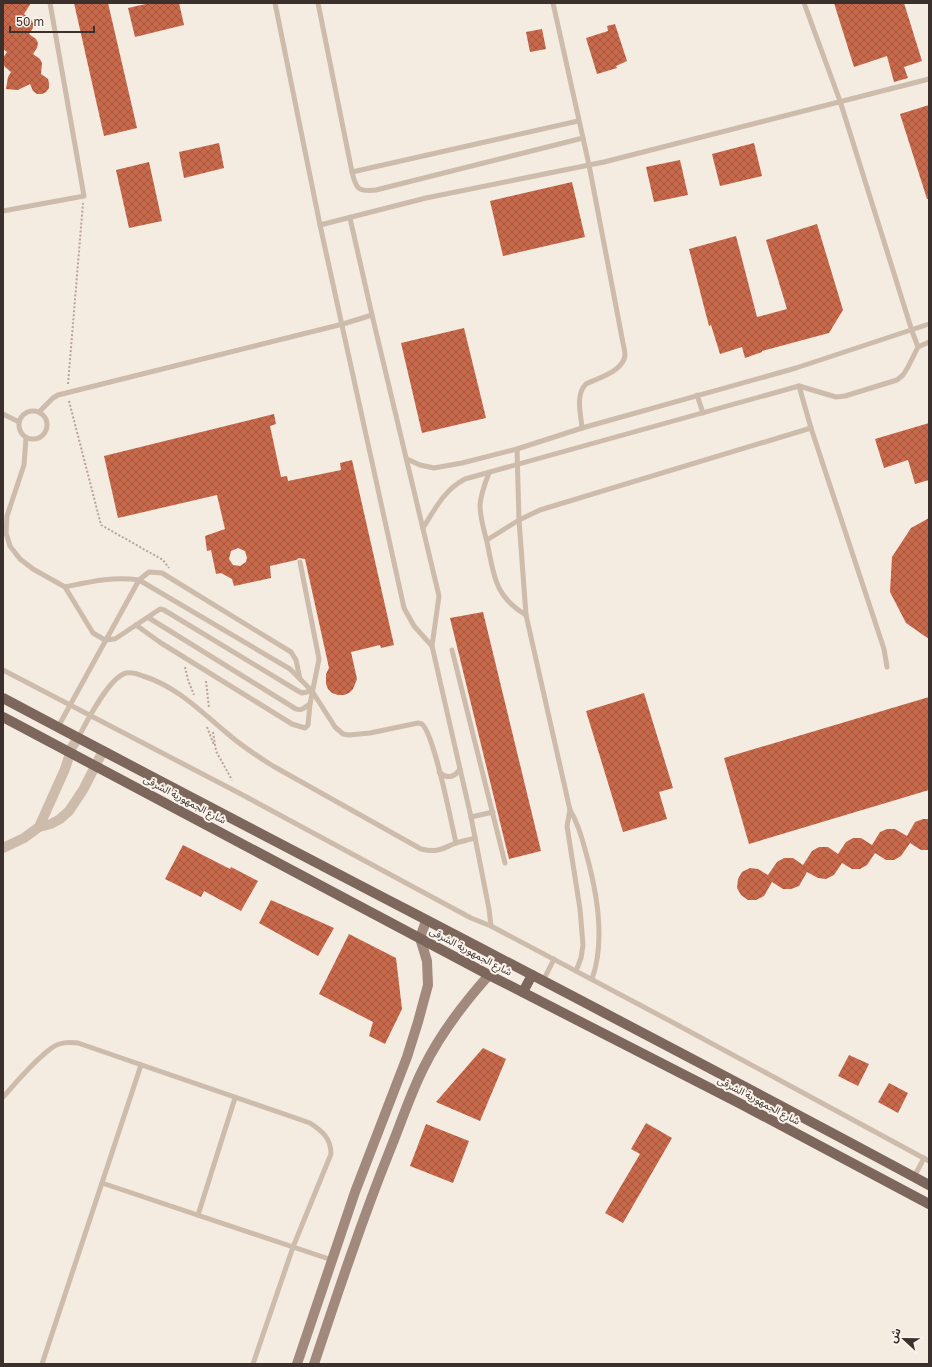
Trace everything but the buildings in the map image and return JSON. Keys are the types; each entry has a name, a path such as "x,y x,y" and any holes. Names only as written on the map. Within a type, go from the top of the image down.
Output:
{"main road":[{"name":"شارع الجمهورية الشرقى","path":"3,698 929,1185"},
{"name":"شارع الجمهورية الشرقى","path":"3,716 488,975 741,1104 929,1204"},
{"path":"297,1364 354,1192 407,1057 420,1014 428,985 427,961 420,938 426,921"},
{"path":"314,1364 370,1198 426,1063 452,1019 469,996 488,975"},
{"path":"523,992 532,975"},
{"path":"354,1192 370,1198"}],"street":[{"path":"39,827 65,769 74,742 78,738"},
{"path":"3,848 24,838 39,827 51,824 60,819 77,800 103,751"}],"lane":[{"path":"3,211 84,196 50,3"},
{"path":"275,3 320,225 343,324 404,608 414,626 432,646"},
{"path":"318,3 352,172 357,188 366,191 376,190 583,138"},
{"path":"553,3 589,165 624,343 625,356 621,364 614,370 586,384 582,388 580,394 582,428"},
{"path":"804,3 840,101 918,347"},
{"path":"320,225 426,198 589,165 929,79"},
{"path":"352,172 578,121"},
{"path":"350,218 439,596 432,646 471,818 491,926"},
{"path":"39,412 58,395 343,324 372,315"},
{"path":"407,459 420,465 434,468 462,463 517,449 582,428 796,368 912,331 929,324"},
{"path":"423,528 447,492 454,484 465,479 799,386 836,397 845,396 897,380 908,367 918,347 929,342"},
{"path":"799,386 811,428 884,649 888,667"},
{"path":"697,395 703,412"},
{"path":"26,412 39,412 44,416 47,422 47,428 44,434 39,438 32,440 26,438 21,434 18,428 21,416 26,412"},
{"path":"3,414 19,422"},
{"path":"486,540 519,520 540,510 811,428"},
{"path":"26,438 24,465 7,516 6,533 10,546 20,559 33,569 65,587 93,633 105,640 115,639 149,618 160,609 164,610 298,691 302,693 312,691"},
{"path":"517,449 519,520 526,615 570,810 579,826 591,871 597,905 599,949 592,979"},
{"path":"489,472 480,505 495,579 500,590 511,605 526,615"},
{"path":"136,625 161,643 292,724 305,728 308,725 312,691 319,659 300,562"},
{"path":"58,727 139,580 149,572 162,573 290,652 296,660 300,679"},
{"path":"65,587 106,579 128,578 139,580 290,669 312,691 335,727 343,734 349,735 370,733 418,723 422,724 428,734 439,772 456,843"},
{"path":"149,618 296,709 303,709 310,704"},
{"path":"452,650 505,863"},
{"path":"3,670 239,793 471,918 491,926 576,970 926,1159 914,1177"},
{"path":"78,738 90,715 115,679 125,673 133,673 149,678 176,691 228,734 272,766 421,849 432,852 439,851 456,843 475,838"},
{"path":"439,772 443,775 452,777 460,769"},
{"path":"570,810 567,826 580,909 583,946 581,958 576,970"},
{"path":"471,818 493,812"},
{"path":"543,981 554,959"},
{"path":"3,1097 41,1057 53,1047 66,1042 78,1043 310,1123 325,1135 329,1140 331,1154 293,1247 253,1364"},
{"path":"42,1364 141,1065"},
{"path":"198,1215 235,1098"},
{"path":"102,1183 332,1260"}]}
